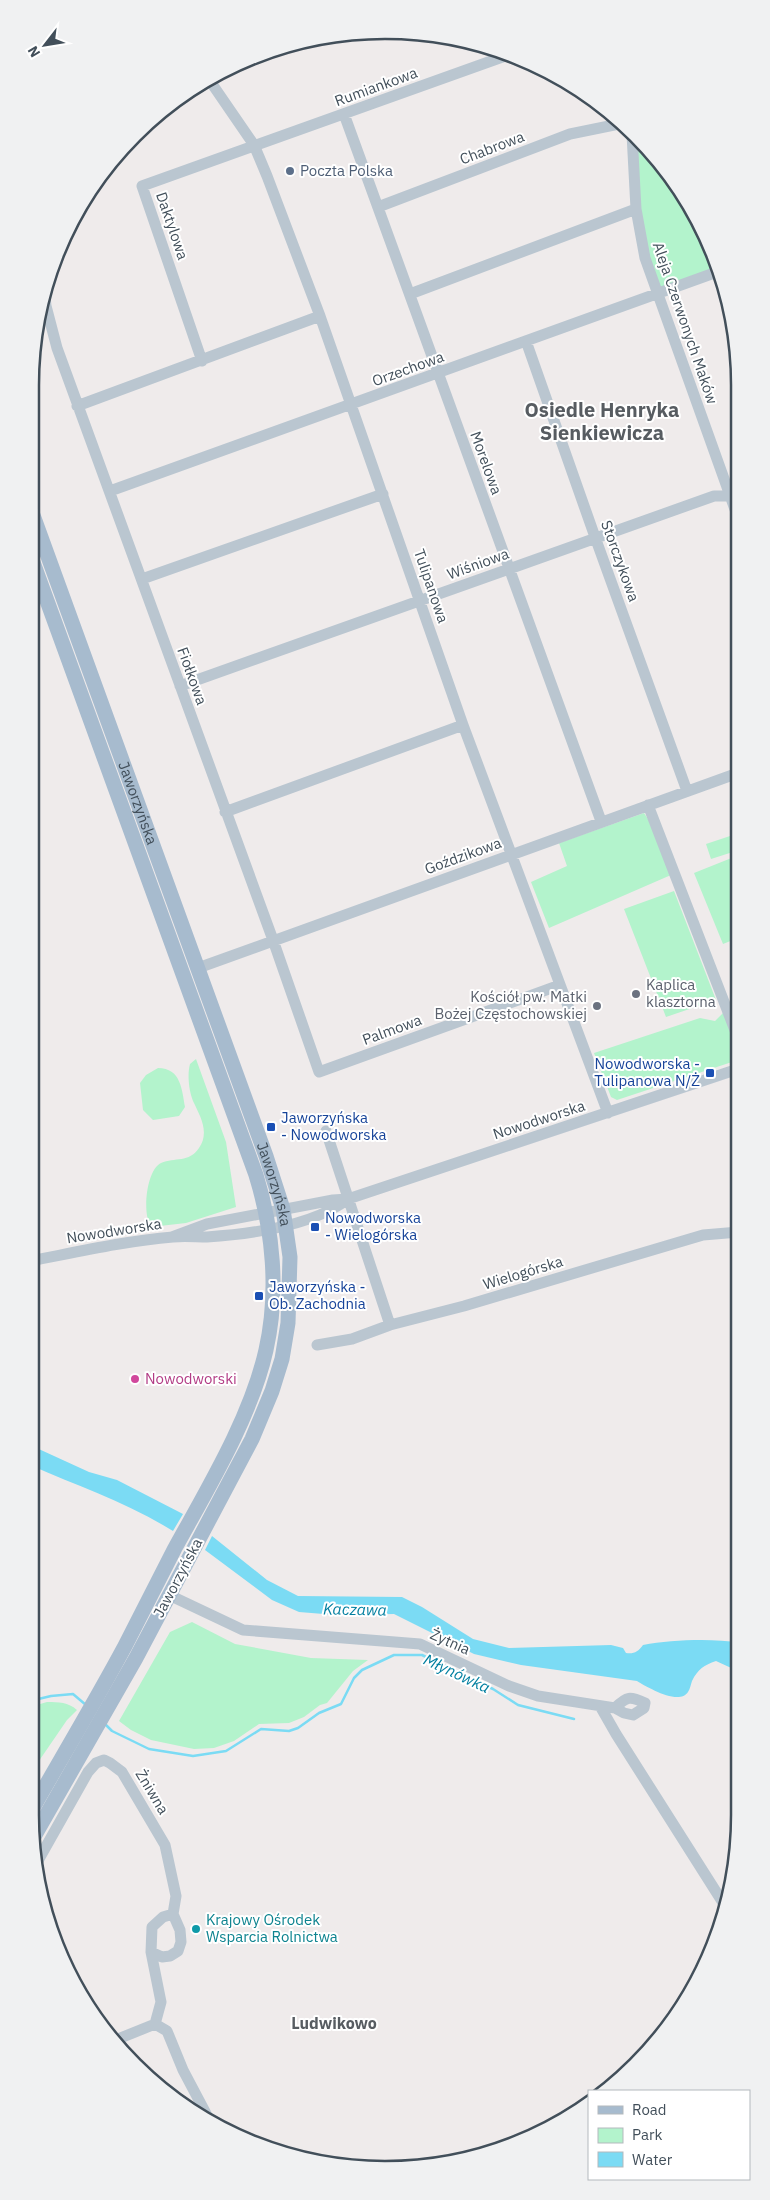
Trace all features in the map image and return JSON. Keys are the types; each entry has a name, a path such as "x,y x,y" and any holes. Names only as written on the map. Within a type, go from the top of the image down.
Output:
{"main road":[{"name":"Jaworzyńska","path":"39,532 266,1156 283,1209 286,1226 290,1290 288,1323 282,1359 261,1419 106,1714 39,1828"},
{"name":"Jaworzyńska","path":"39,579 256,1175 266,1212 273,1280 266,1349 257,1383 244,1414 199,1505 84,1721 39,1798"}],"street":[{"name":"Rumiankowa","path":"254,145 499,58"},
{"name":"Tulipanowa","path":"213,85 254,145 320,316 463,725 608,1113"},
{"name":"Morelowa","path":"344,114 601,821"},
{"name":"Chabrowa","path":"378,207 570,134 613,125"},
{"name":"Aleja Czerwonych Maków","path":"632,143 636,209 645,258 730,496"},
{"name":"Daktylowa","path":"202,361 142,186 254,145"},
{"path":"410,294 636,209"},
{"name":"Orzechowa","path":"110,491 351,406 713,273"},
{"name":"Fiołkowa","path":"47,308 51,329 78,406 273,940 319,1072"},
{"path":"78,406 320,316"},
{"name":"Storczykowa","path":"526,341 687,791"},
{"path":"142,579 382,494"},
{"name":"Wiśniowa","path":"180,686 595,537 714,496 730,496"},
{"path":"225,812 463,725"},
{"name":"Goździkowa","path":"198,968 731,775"},
{"path":"648,804 731,1020"},
{"name":"Palmowa","path":"319,1072 560,986"},
{"name":"Nowodworska","path":"172,1237 206,1224 333,1200 348,1199 731,1071"},
{"path":"326,1130 390,1325"},
{"name":"Nowodworska","path":"39,1259 172,1237 208,1237 286,1226 301,1223 334,1210 348,1199"},
{"name":"Wielogórska","path":"317,1345 352,1339 390,1325 464,1306 703,1235 731,1233"},
{"name":"Żytnia","path":"169,1595 243,1630 420,1644 509,1686 538,1696 615,1708"},
{"path":"600,1706 721,1899"},
{"name":"Żniwna","path":"41,1855 88,1772 96,1763 104,1760 122,1772 166,1845 176,1896 173,1914 180,1930 181,1942 178,1951 170,1956 162,1956 151,1952"},
{"path":"155,2024 161,2002 151,1952 152,1927 162,1917 173,1914"},
{"path":"121,2038 155,2024"},
{"path":"155,2024 167,2031 183,2070 204,2110"}],"green space":[{"path":"633,143 660,174 685,212 696,232 713,273 657,293 645,258"},
{"path":"644,813 671,875 549,928 531,882 567,866 559,843"},
{"path":"730,836 731,853 711,859 706,844"},
{"path":"731,858 731,941 723,944 694,873"},
{"path":"674,891 716,1000 666,1017 624,909"},
{"path":"723,1013 731,1031 731,1062 617,1100 611,1097 594,1053 700,1018 715,1021"},
{"path":"196,1059 226,1142 236,1207 186,1223 151,1227 148,1221 146,1203 149,1183 156,1167 166,1161 191,1156 199,1148 204,1136 203,1124 192,1097 189,1083 190,1064"},
{"path":"158,1068 172,1072 179,1081 185,1107 179,1116 153,1120 143,1110 140,1083 146,1075"},
{"path":"192,1622 235,1644 311,1658 368,1660 353,1671 327,1703 320,1705 304,1717 289,1723 259,1724 234,1741 214,1748 194,1749 151,1740 131,1730 119,1721 170,1632"},
{"path":"59,1702 74,1707 77,1710 67,1720 39,1761 39,1704"}],"water":[{"path":"39,1449 89,1472 117,1480 183,1514 173,1531 120,1503 39,1469"},
{"name":"Kaczawa","path":"212,1536 267,1580 298,1596 402,1597 422,1607 473,1639 509,1648 611,1645 623,1648 626,1653 634,1653 643,1645 666,1642 692,1640 729,1641 731,1641 731,1668 716,1661 705,1666 697,1673 688,1692 684,1696 678,1697 655,1691 637,1681 521,1665 474,1654 394,1614 336,1615 299,1612 272,1600 205,1550"}],"waterway":[{"name":"Młynówka","path":"104,1723 112,1731 149,1749 193,1756 226,1751 261,1729 289,1731 298,1728 319,1713 341,1704 354,1678 362,1670 394,1655 422,1655 493,1689 518,1705 574,1719"},
{"name":"Młynówka","path":"39,1699 73,1694 86,1705"}],"place":[{"name":"Poczta Polska","path":"290,171"},
{"name":"Kaplica klasztorna","path":"636,994"},
{"name":"Kościół pw. Matki Bożej Częstochowskiej","path":"597,1006"},
{"name":"Nowodworska - Tulipanowa N/Ż","path":"710,1073"},
{"name":"Jaworzyńska - Nowodworska","path":"271,1127"},
{"name":"Nowodworska - Wielogórska","path":"315,1227"},
{"name":"Jaworzyńska - Ob. Zachodnia","path":"259,1296"},
{"name":"Nowodworski","path":"135,1379"},
{"name":"Krajowy Ośrodek Wsparcia Rolnictwa","path":"196,1929"}],"district":[{"name":"Osiedle Henryka Sienkiewicza","path":"602,422"},
{"name":"Ludwikowo","path":"334,2023"}]}
